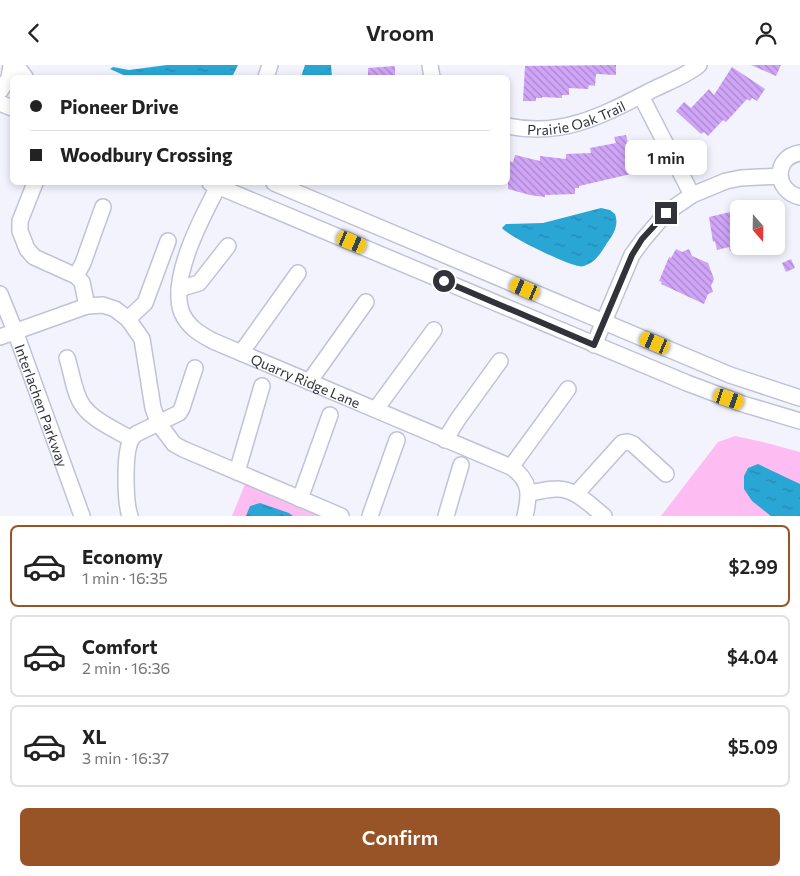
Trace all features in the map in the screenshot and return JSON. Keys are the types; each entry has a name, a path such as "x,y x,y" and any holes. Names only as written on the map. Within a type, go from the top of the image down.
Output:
{"street":[{"path":"0,91 9,78 11,65"},
{"name":"Prairie Oak Trail","path":"510,126 526,129 563,128 596,117 699,65"},
{"name":"Prairie Oak Trail","path":"641,95 692,195"},
{"path":"800,153 790,156 784,162 780,176 785,189 800,197"},
{"path":"594,345 632,255 642,239 666,213 692,195 726,181 741,178 780,176"},
{"path":"34,185 20,221 20,231 27,249 34,257 76,276 82,282 87,306"},
{"name":"Quarry Ridge Lane","path":"216,185 182,267 179,300 182,313 195,331 213,341 511,467 524,478 529,493"},
{"path":"218,185 594,345 722,396 800,421"},
{"path":"279,185 730,375 800,398"},
{"path":"76,276 83,263 104,207"},
{"path":"128,319 145,303 168,241"},
{"path":"179,289 199,283 228,246"},
{"path":"241,353 298,273"},
{"name":"Interlachen Parkway","path":"0,294 82,516"},
{"path":"309,381 366,302"},
{"path":"0,337 87,306 103,305 116,309 128,319 142,339 153,408 159,424 174,444 341,516"},
{"path":"376,409 434,330"},
{"path":"67,359 78,396 83,406 92,415 131,439"},
{"path":"445,440 500,361"},
{"path":"133,514 126,494 127,459 131,439 179,413 195,368"},
{"path":"237,472 262,385"},
{"path":"511,467 568,389"},
{"path":"300,499 330,415"},
{"path":"370,516 397,440"},
{"path":"576,494 622,443 628,442 633,444 666,474"},
{"path":"446,516 461,465"},
{"path":"525,516 529,493 557,489 576,494 604,516"}],"shaded area":[{"path":"735,436 800,452 800,516 661,516 718,442"},
{"path":"248,477 341,516 232,516"}],"water":[{"path":"167,65 238,65 233,75 124,75 110,69 113,67 129,70"},
{"path":"305,65 331,65 332,75 302,75"},
{"path":"601,208 610,210 615,214 615,229 598,256 590,264 583,266 551,256 502,228 506,224 543,223"},
{"path":"758,464 800,484 800,516 771,516 752,501 744,489 744,476 748,468"},
{"path":"260,503 293,516 246,516 250,506"}],"building":[{"path":"616,65 616,75 596,74 595,86 589,85 588,89 569,88 569,95 562,95 562,98 542,97 536,98 536,101 523,101 525,66"},
{"path":"751,65 781,65 776,76"},
{"path":"395,66 395,75 368,75 368,68"},
{"path":"732,67 765,89 757,101 752,98 750,101 747,99 726,122 723,120 708,136 704,132 701,134 676,111 684,102 691,108 709,89 714,95"},
{"path":"626,135 634,168 630,169 631,174 579,186 579,188 575,188 575,194 545,195 545,197 508,189 508,185 510,185 510,161 513,162 515,155 540,161 540,156 566,159 566,154 591,153 590,148 616,143 614,137"},
{"path":"730,212 730,251 729,247 717,250 715,241 713,242 709,217"},
{"path":"676,249 682,252 689,249 692,256 708,263 714,279 711,286 713,292 708,294 704,304 661,284 662,282 659,281 669,257 671,258"},
{"path":"791,259 795,268 786,272 782,263"}],"route":[{"path":"444,281 594,345 632,255 642,239 666,213"}]}
